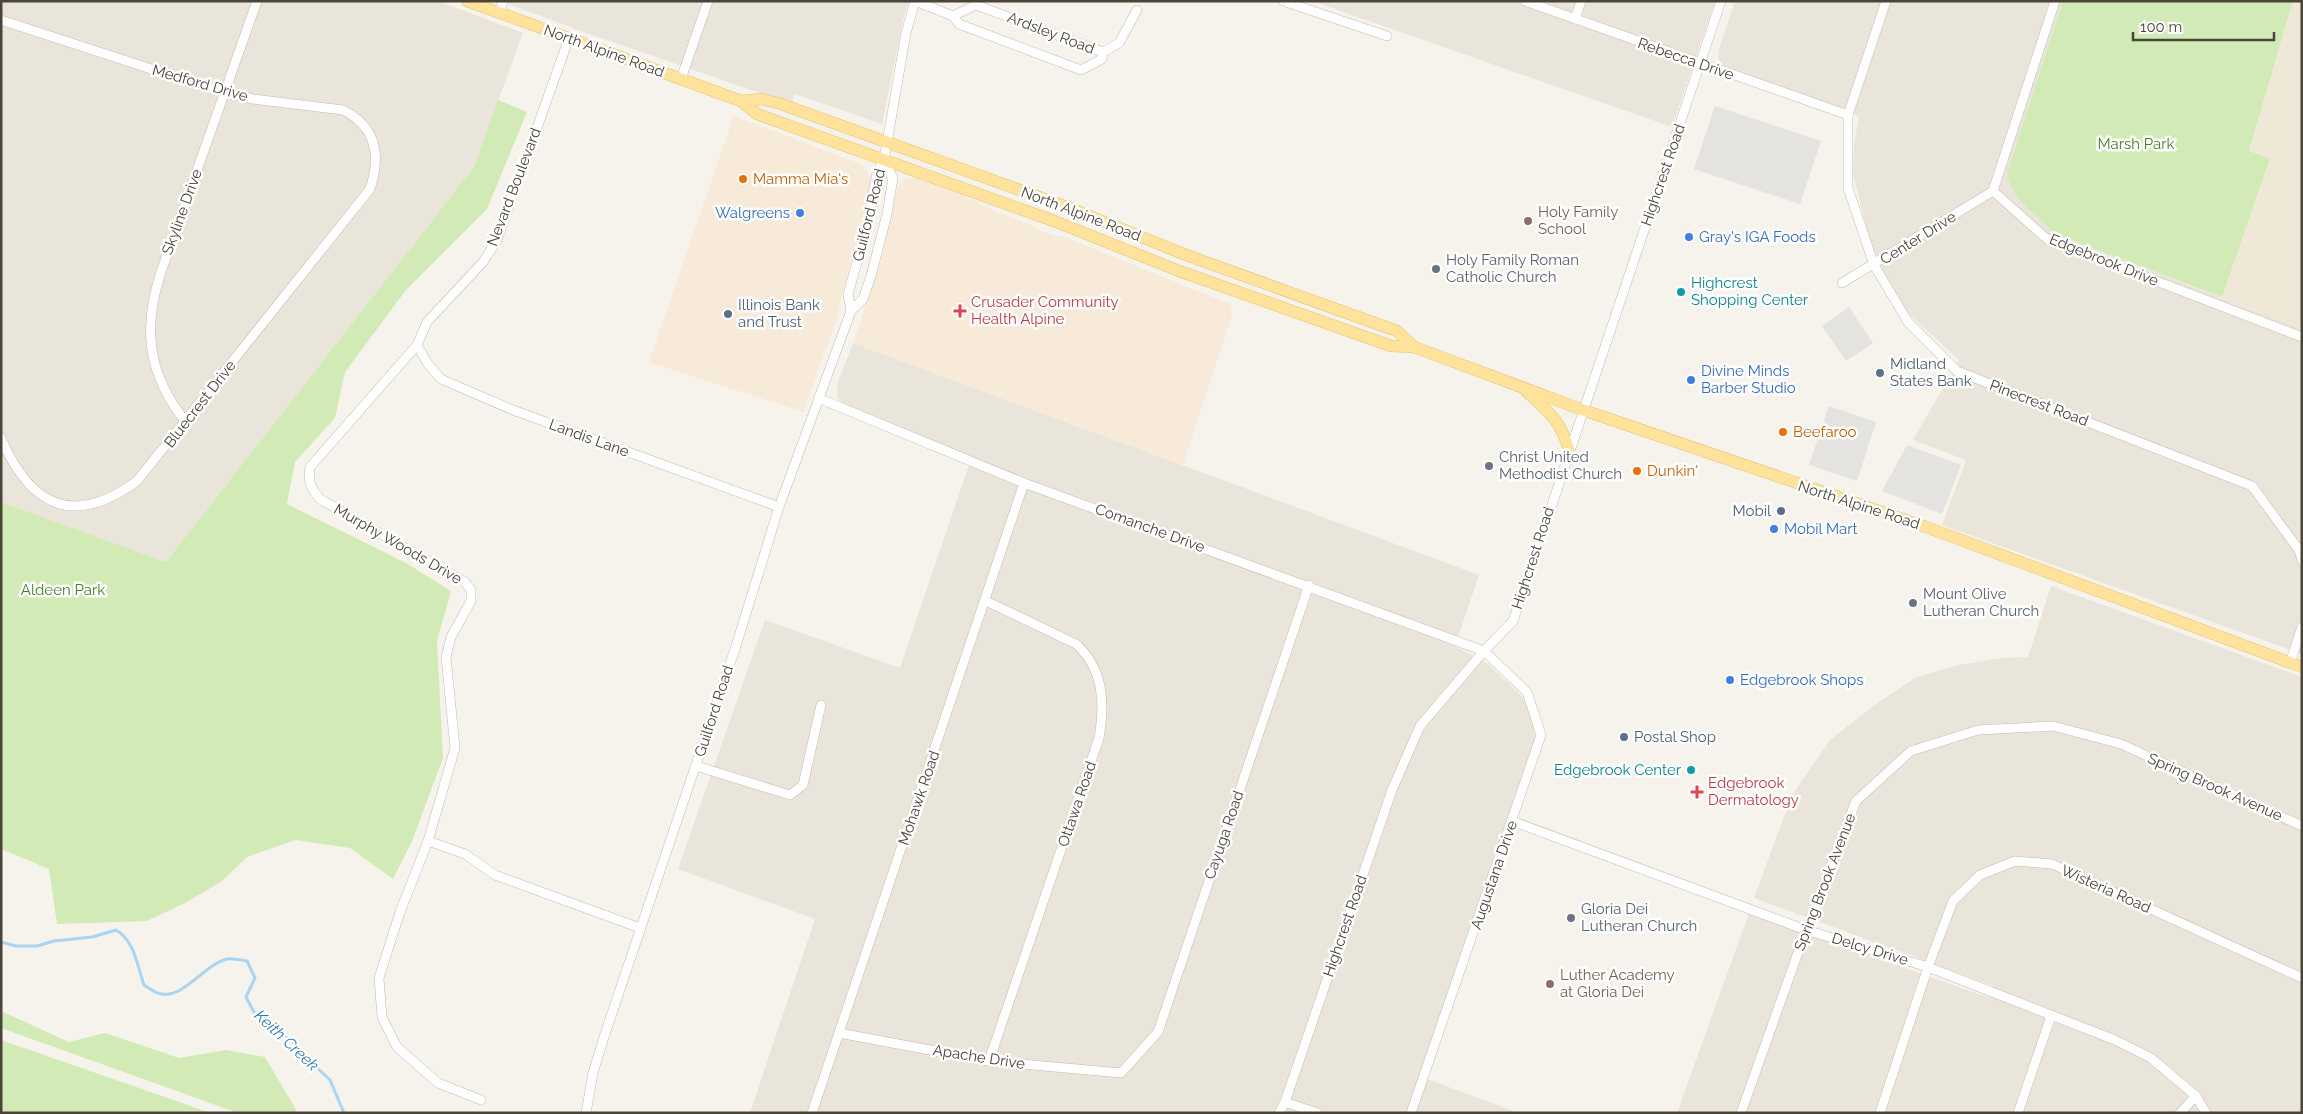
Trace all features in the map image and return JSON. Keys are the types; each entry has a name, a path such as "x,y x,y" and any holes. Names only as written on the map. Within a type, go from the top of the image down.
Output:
{"main road":[{"name":"North Alpine Road","path":"467,1 741,101 757,114 1054,221 1179,272 1391,346 1414,347 1583,410 1926,527 2302,667"},
{"name":"North Alpine Road","path":"741,101 762,99 1076,210 1186,255 1397,332 1414,347"},
{"path":"1522,387 1550,413 1562,429 1569,450"}],"street":[{"name":"Skyline Drive","path":"186,422 170,403 154,364 150,340 151,307 161,272 257,1"},
{"path":"499,13 503,1"},
{"path":"681,79 708,1"},
{"path":"884,160 906,33 915,1"},
{"name":"Ardsley Road","path":"915,1 953,16 959,24 1081,70 1102,59 1103,52 976,5 953,16"},
{"path":"1284,1 1387,36"},
{"name":"Rebecca Drive","path":"1526,1 1848,115"},
{"path":"1575,19 1581,1"},
{"name":"Highcrest Road","path":"1279,1113 1285,1102 1392,790 1420,726 1484,651 1513,621 1721,1"},
{"name":"Pinecrest Road","path":"1886,1 1848,115 1848,188 1874,266 1908,322 1957,371 2252,486 2299,550 2302,560"},
{"path":"1993,191 2055,1"},
{"path":"1103,52 1119,43 1137,10"},
{"name":"Medford Drive","path":"1,20 226,93 253,99 343,110 354,116 365,127 372,139 376,157 375,173 370,189"},
{"name":"Nevard Boulevard","path":"417,345 427,322 482,262 497,240 569,38"},
{"name":"Guilford Road","path":"851,311 848,294 866,230 876,173 884,160"},
{"name":"Guilford Road","path":"586,1113 593,1073 640,928 696,766 779,507 851,311 863,299 873,269 887,214 893,178 884,160"},
{"name":"Bluecrest Drive","path":"1,438 14,463 43,498 58,504 73,506 89,505 120,493 137,481 186,422 370,189"},
{"name":"Center Drive","path":"1842,283 1874,266 1993,191"},
{"name":"Edgebrook Drive","path":"1993,191 2047,239 2302,337"},
{"name":"Landis Lane","path":"417,345 428,364 441,379 513,410 779,507"},
{"name":"Murphy Woods Drive","path":"417,345 310,467 308,481 313,492 320,499 465,582 472,590 471,601 451,637 446,656 455,748 428,840 400,912 379,978 382,1017 397,1046 438,1083 481,1100"},
{"name":"Comanche Drive","path":"818,398 1024,483 1309,585 1484,651"},
{"name":"Mohawk Road","path":"812,1113 986,601 1024,483"},
{"name":"Cayuga Road","path":"1121,1073 1158,1032 1309,585"},
{"name":"Ottawa Road","path":"986,601 1076,644 1086,653 1098,675 1103,714 1099,738 989,1061"},
{"path":"2290,663 2302,627"},
{"name":"Augustana Drive","path":"1411,1113 1541,735 1527,692 1484,651"},
{"path":"696,766 790,795 803,785 821,704"},
{"name":"Spring Brook Avenue","path":"1741,1113 1806,930 1856,801 1911,750 1978,730 2053,726 2121,744 2302,826"},
{"name":"Delcy Drive","path":"1512,821 1806,930 1928,967 2115,1040 2151,1058 2196,1096 2206,1113"},
{"path":"428,840 465,854 495,875 640,928"},
{"name":"Wisteria Road","path":"1880,1113 1928,967 1953,901 1980,874 2015,862 2052,864 2302,978"},
{"path":"2018,1113 2051,1016"},
{"name":"Apache Drive","path":"839,1032 989,1061 1121,1073"},
{"path":"2180,1113 2196,1096"},
{"path":"1285,1102 1317,1113"}],"shaded area":[{"path":"1,1 438,1 523,33 474,167 166,562 1,502"},
{"path":"501,1 909,1 904,15 882,124 795,94 791,104"},
{"path":"1312,1 1715,1 1672,127"},
{"path":"1735,1 2063,1 2009,167 2020,201 2055,234 2302,328 2302,654 1942,525 1966,460 1913,440 1959,360 1908,313 1890,285 1870,242 1853,174 1854,144 1859,116 1727,68 1721,64 1718,58 1719,49"},
{"path":"2293,1 2302,1 2302,328 2222,297 2270,160 2249,152"},
{"path":"1715,106 1821,141 1800,204 1694,169"},
{"path":"734,116 861,164 871,181 863,228 854,249 834,327 803,412 649,362"},
{"path":"915,178 959,193 996,212 1034,226 1036,229 1057,237 1062,236 1230,304 1232,315 1183,465 853,343 881,261 898,186 906,179"},
{"path":"1849,307 1873,343 1846,361 1822,326"},
{"path":"853,343 1479,575 1455,646 1488,664 1523,697 1534,727 1535,743 1419,1076 1519,1113 750,1113 815,919 678,869 765,620 900,668 972,456 845,405 837,398 838,382"},
{"path":"1829,406 1876,422 1857,481 1809,465"},
{"path":"1907,445 1961,465 1942,514 1882,491"},
{"path":"2051,586 2302,677 2302,1113 1677,1113 1749,913 1990,998 1994,986 1754,898 1792,795 1831,739 1875,705 1916,677 1959,665 2001,658 2028,657"}],"green space":[{"name":"Marsh Park","path":"2063,1 2293,1 2249,151 2270,159 2222,297 2055,234 2020,201 2007,178"},
{"name":"Aldeen Park","path":"498,100 527,112 487,209 406,290 345,372 335,418 295,462 287,504 406,563 451,591 437,641 443,758 412,841 393,879 350,848 295,840 247,857 222,881 187,902 147,921 57,924 49,869 1,849 1,502 166,562 474,167"},
{"path":"1,1011 69,1042 105,1033 179,1058 226,1050 265,1057 298,1113 238,1113 1,1028"},
{"path":"1,1040 211,1113 1,1113"}],"waterway":[{"name":"Keith Creek","path":"1,942 16,946 37,946 54,941 92,937 116,930 131,947 144,985 160,994 170,994 178,991 219,962 227,959 247,961 255,978 246,997 255,1014 299,1047 310,1061 330,1080 344,1113"}],"place":[{"name":"Mamma Mia's","path":"743,179"},
{"name":"Walgreens","path":"800,213"},
{"name":"Holy Family School","path":"1528,221"},
{"name":"Gray's IGA Foods","path":"1689,237"},
{"name":"Holy Family Roman Catholic Church","path":"1436,269"},
{"name":"Highcrest Shopping Center","path":"1681,292"},
{"name":"Crusader Community Health Alpine","path":"960,311"},
{"name":"Illinois Bank and Trust","path":"728,314"},
{"name":"Midland States Bank","path":"1880,373"},
{"name":"Divine Minds Barber Studio","path":"1691,380"},
{"name":"Beefaroo","path":"1783,432"},
{"name":"Christ United Methodist Church","path":"1489,466"},
{"name":"Dunkin'","path":"1637,471"},
{"name":"Mobil","path":"1781,511"},
{"name":"Mobil Mart","path":"1774,529"},
{"name":"Mount Olive Lutheran Church","path":"1913,603"},
{"name":"Edgebrook Shops","path":"1730,680"},
{"name":"Postal Shop","path":"1624,737"},
{"name":"Edgebrook Center","path":"1691,770"},
{"name":"Edgebrook Dermatology","path":"1697,792"},
{"name":"Gloria Dei Lutheran Church","path":"1571,918"},
{"name":"Luther Academy at Gloria Dei","path":"1550,984"}]}
